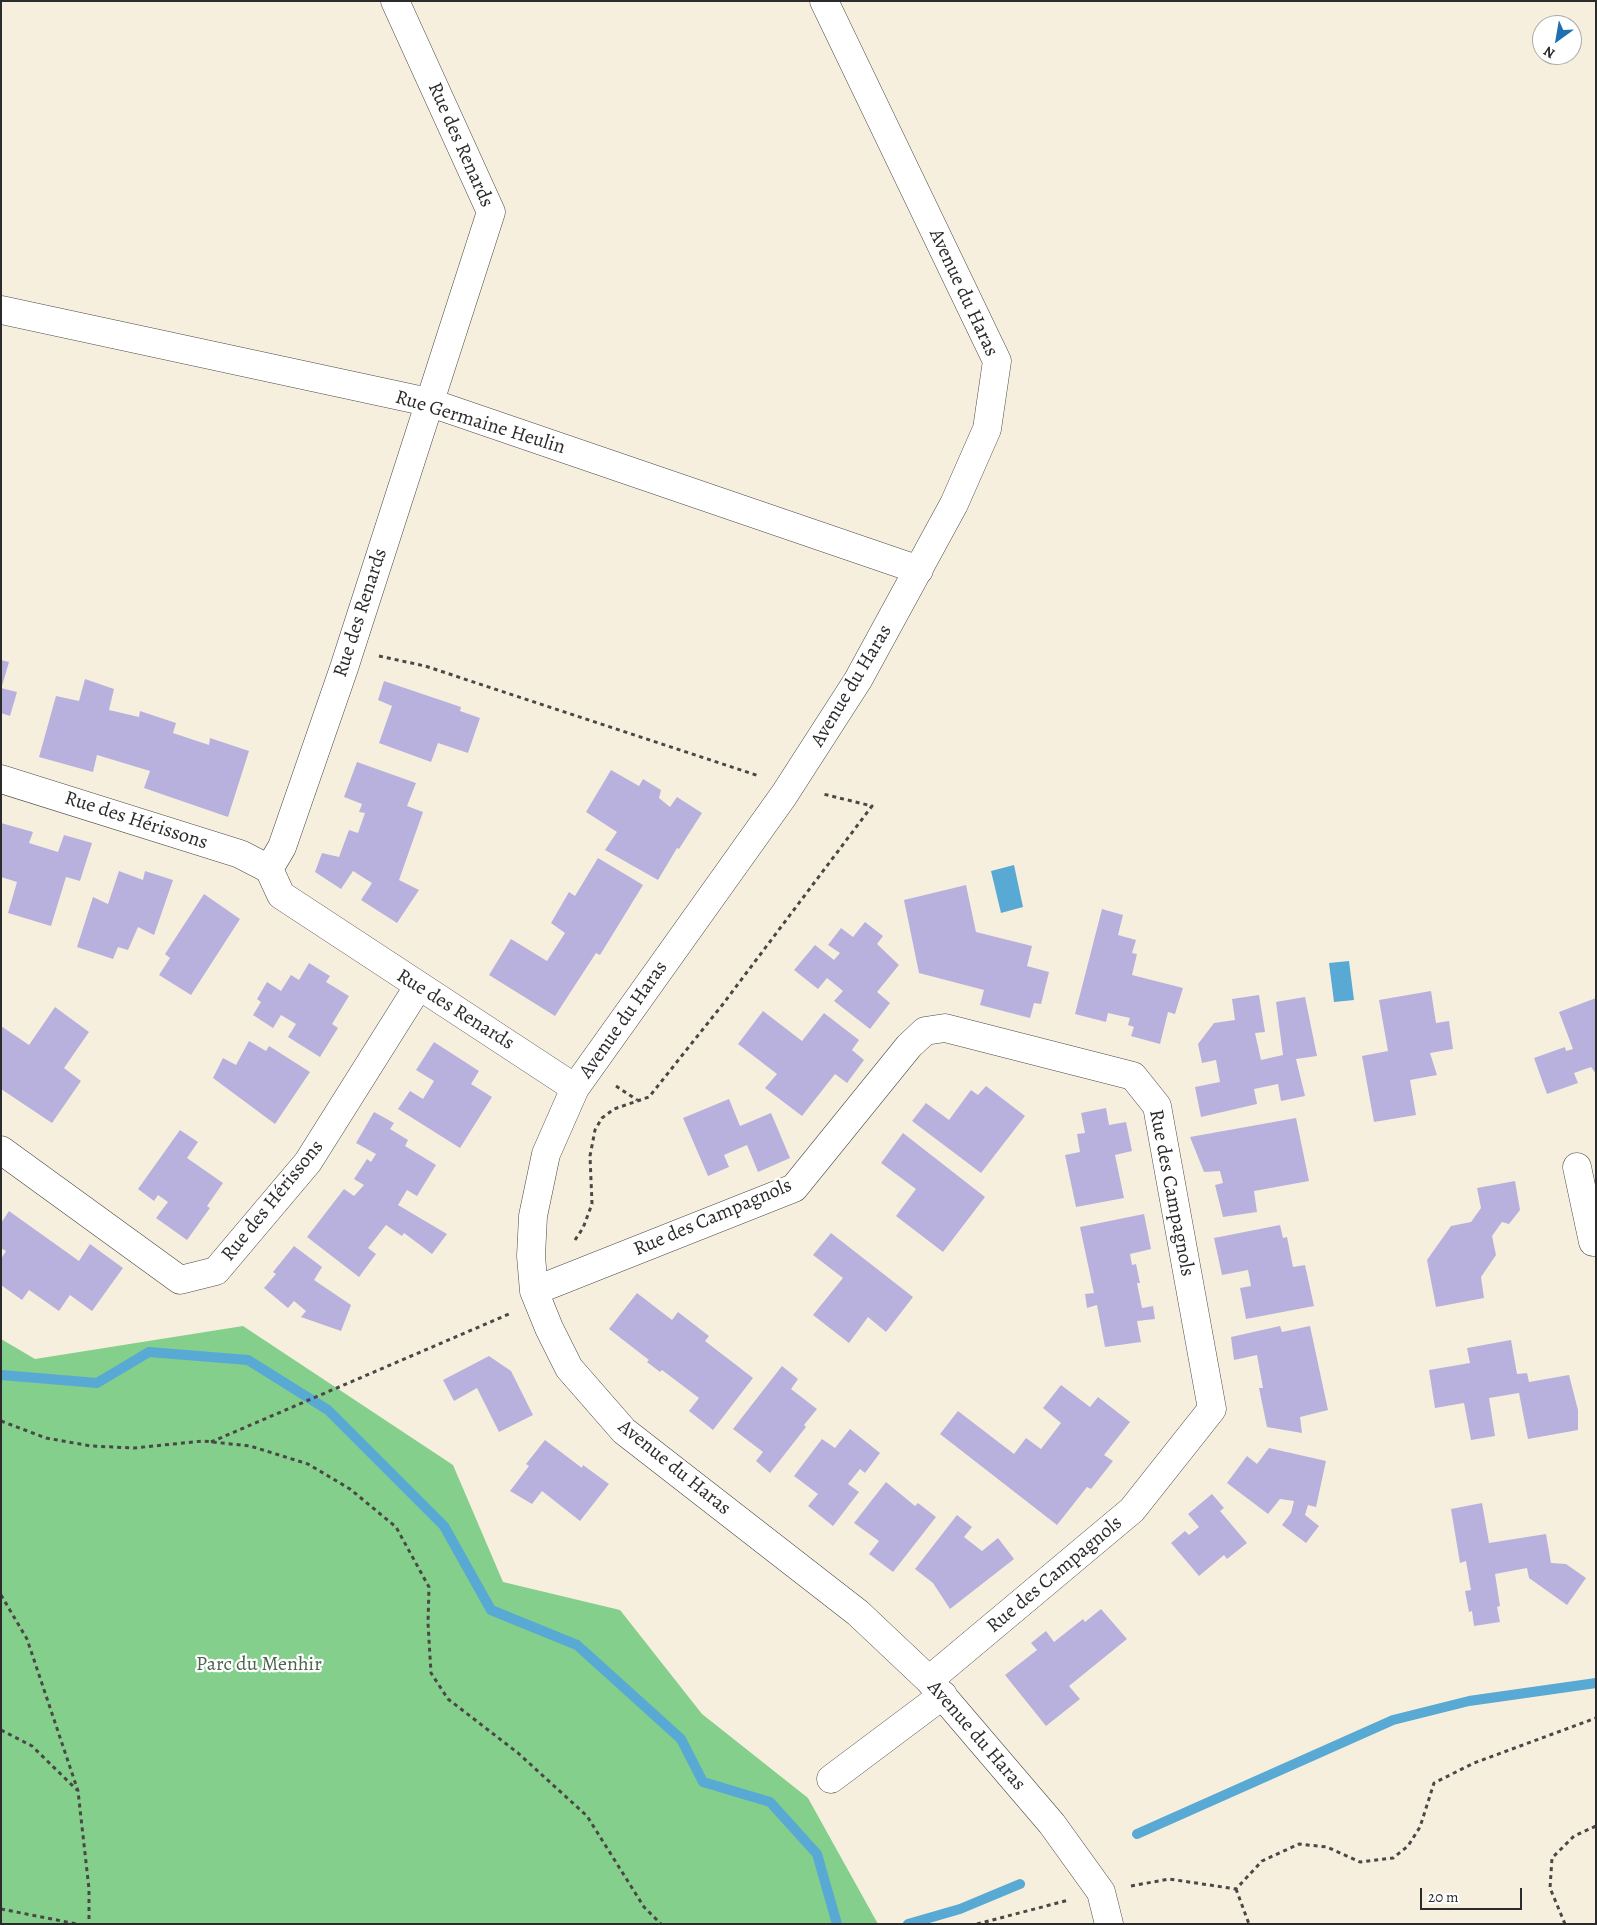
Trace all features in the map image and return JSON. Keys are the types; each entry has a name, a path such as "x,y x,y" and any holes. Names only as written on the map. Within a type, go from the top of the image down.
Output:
{"street":[{"name":"Rue des Renards","path":"395,1 491,212 282,847 269,869 281,895 418,987 575,1088"},
{"name":"Avenue du Haras","path":"824,1 997,361 987,429 954,504 858,680 790,786 575,1088 546,1154 533,1216 530,1256 538,1300 569,1368 624,1431 858,1613 936,1688 1052,1824 1101,1892 1109,1924"},
{"name":"Rue Germaine Heulin","path":"1,310 428,402 919,570"},
{"name":"Rue des Hérissons","path":"1,779 240,854 269,869"},
{"name":"Rue des Hérissons","path":"1,1150 180,1280 216,1272 308,1162 418,987"},
{"name":"Rue des Campagnols","path":"538,1300 572,1277 794,1188 909,1046 926,1032 945,1028 1133,1076 1157,1106 1212,1409 1132,1510 936,1688 831,1779"},
{"path":"1577,1167 1594,1242 1596,1242"}],"path":[{"path":"348,650 426,666 790,786 872,806 723,1004 649,1097 614,1109 602,1118 595,1130 590,1156 592,1204 583,1228 563,1256 572,1277"},
{"path":"211,1442 514,1312 524,1316 538,1300"},
{"path":"1,1422 46,1438 91,1446 134,1448 203,1441 250,1446 308,1464 350,1489 396,1527 429,1586 428,1623 431,1673 448,1699 518,1753 587,1816 644,1907 661,1924"},
{"path":"1,1596 27,1639 78,1791 89,1889 89,1924"},
{"path":"1236,1889 1262,1861 1299,1844 1327,1847 1360,1862 1393,1858 1408,1846 1420,1827 1434,1783 1474,1763 1596,1718"},
{"path":"1,1730 32,1746 78,1791"},
{"path":"1565,1924 1550,1888 1552,1858 1574,1836 1596,1826"},
{"path":"977,1924 1101,1892 1169,1879 1236,1889"},
{"path":"1236,1889 1249,1924"},
{"path":"1,1909 77,1924"}],"green space":[{"name":"Parc du Menhir","path":"243,1326 453,1465 503,1582 620,1610 702,1714 808,1798 878,1924 1,1924 1,1339 35,1359"}],"water":[{"path":"1014,865 1023,907 1001,913 991,871"},
{"path":"1349,961 1354,1000 1334,1002 1329,963"}],"building":[{"path":"1,660 9,662 2,686 1,686"},
{"path":"85,679 114,689 109,710 139,717 140,711 176,723 173,733 209,745 210,738 249,751 228,817 144,788 150,771 97,755 93,772 39,757 56,696 79,701"},
{"path":"384,681 461,707 460,711 480,718 468,753 438,743 431,762 379,743 392,706 378,700"},
{"path":"1,688 17,692 10,716 1,713"},
{"path":"357,762 416,783 407,806 423,812 399,880 419,890 397,923 361,900 372,883 353,871 341,889 315,872 322,853 339,857 349,830 358,833 365,813 359,812 362,804 344,797"},
{"path":"611,770 639,786 643,779 661,790 659,798 670,807 677,797 702,813 679,849 677,848 658,880 605,850 617,832 586,812"},
{"path":"1,823 33,832 29,843 58,852 64,835 92,843 80,881 66,877 51,926 8,913 17,882 1,877"},
{"path":"598,858 643,885 600,955 596,953 555,1016 489,975 511,939 547,961 565,933 551,923 569,892 575,896"},
{"path":"119,871 143,880 145,871 173,880 154,935 138,927 128,950 118,947 113,959 77,947 93,897 108,904"},
{"path":"966,885 976,932 1032,946 1027,966 1049,972 1041,1004 1034,1003 1030,1018 980,1005 984,990 919,973 904,900"},
{"path":"204,894 240,919 191,995 159,975 170,958 165,954"},
{"path":"1102,909 1123,915 1118,935 1136,940 1132,953 1137,954 1132,975 1183,988 1175,1014 1168,1012 1160,1044 1131,1036 1134,1027 1128,1025 1130,1018 1108,1013 1106,1022 1075,1014"},
{"path":"865,922 883,936 877,944 899,965 877,992 890,1003 870,1029 834,1001 843,991 827,978 818,989 794,970 815,945 834,960 840,953 828,945 841,928 853,937"},
{"path":"309,963 330,976 326,982 349,996 332,1024 338,1028 320,1057 288,1037 296,1024 281,1015 273,1028 253,1015 261,1002 257,999 267,982 281,991 291,975 299,980"},
{"path":"1431,991 1436,1023 1449,1021 1453,1049 1430,1053 1437,1075 1410,1080 1416,1115 1374,1122 1362,1056 1388,1051 1379,1000"},
{"path":"1259,995 1265,1032 1255,1033 1261,1060 1283,1055 1276,1002 1305,997 1317,1056 1296,1059 1305,1096 1281,1101 1278,1084 1254,1089 1257,1104 1201,1117 1195,1087 1220,1082 1216,1060 1202,1063 1198,1044 1214,1023 1235,1020 1232,999"},
{"path":"1596,998 1596,1074 1591,1067 1574,1073 1578,1083 1547,1094 1534,1058 1565,1047 1566,1051 1573,1049 1559,1012"},
{"path":"55,1007 89,1032 64,1068 81,1081 52,1123 1,1089 1,1026 29,1045"},
{"path":"763,1011 802,1041 824,1013 859,1040 852,1050 864,1060 847,1083 835,1074 802,1116 765,1088 777,1074 738,1044"},
{"path":"249,1041 266,1051 269,1046 310,1072 275,1124 213,1078 223,1058 236,1065"},
{"path":"434,1042 479,1071 471,1084 492,1097 460,1148 398,1109 410,1091 423,1099 434,1081 416,1070"},
{"path":"986,1086 1025,1116 981,1173 912,1121 926,1103 949,1120 971,1090 978,1095"},
{"path":"729,1099 740,1126 771,1113 790,1158 758,1172 747,1145 724,1155 729,1167 708,1176 683,1118"},
{"path":"1106,1108 1109,1125 1126,1122 1132,1151 1115,1155 1124,1198 1076,1207 1065,1155 1080,1152 1077,1134 1085,1133 1081,1113"},
{"path":"374,1112 394,1123 390,1129 408,1140 405,1146 436,1165 417,1196 407,1190 398,1205 447,1234 432,1254 404,1233 402,1236 386,1225 368,1248 376,1254 359,1277 307,1237 344,1189 354,1196 364,1185 354,1179 367,1159 371,1162 376,1154 356,1143"},
{"path":"1296,1118 1309,1181 1254,1191 1257,1212 1223,1217 1215,1185 1223,1183 1220,1171 1204,1172 1190,1137"},
{"path":"180,1130 198,1142 187,1158 223,1183 207,1206 210,1208 187,1240 156,1218 168,1202 158,1195 154,1201 138,1189"},
{"path":"903,1133 985,1197 943,1252 896,1216 916,1189 881,1163"},
{"path":"1515,1181 1520,1210 1509,1224 1502,1222 1492,1236 1496,1255 1481,1277 1484,1298 1436,1307 1427,1260 1451,1226 1471,1222 1481,1208 1477,1188"},
{"path":"9,1211 79,1261 90,1244 123,1268 92,1311 70,1295 59,1311 29,1290 22,1300 1,1285 1,1259 6,1251 1,1248 1,1223"},
{"path":"1144,1214 1151,1249 1130,1254 1132,1265 1136,1264 1140,1283 1137,1283 1142,1308 1153,1306 1155,1319 1137,1321 1141,1342 1105,1347 1097,1305 1087,1308 1085,1294 1094,1293 1080,1227"},
{"path":"1280,1225 1283,1238 1287,1237 1293,1267 1305,1265 1314,1306 1246,1319 1240,1288 1251,1286 1248,1270 1222,1275 1214,1238"},
{"path":"831,1233 913,1297 886,1332 868,1317 849,1343 813,1315 843,1278 813,1255"},
{"path":"294,1246 322,1267 314,1280 351,1305 341,1331 301,1317 306,1311 294,1301 288,1308 264,1288 276,1274 273,1272"},
{"path":"637,1293 672,1320 678,1312 709,1336 705,1341 753,1378 713,1430 689,1411 699,1398 662,1370 660,1372 647,1362 649,1360 609,1329"},
{"path":"1280,1326 1282,1332 1310,1326 1328,1410 1300,1417 1302,1433 1267,1427 1259,1388 1263,1388 1257,1355 1234,1360 1231,1337"},
{"path":"1511,1340 1517,1374 1527,1373 1529,1382 1569,1375 1578,1410 1578,1430 1528,1439 1519,1393 1489,1398 1495,1436 1471,1440 1464,1403 1435,1408 1429,1370 1470,1363 1467,1348"},
{"path":"489,1356 511,1371 533,1415 499,1432 477,1388 454,1401 443,1380"},
{"path":"782,1366 798,1379 791,1389 817,1409 804,1425 806,1427 770,1473 756,1461 763,1452 733,1429"},
{"path":"1061,1385 1090,1407 1098,1397 1130,1422 1104,1455 1113,1461 1091,1489 1087,1487 1057,1525 940,1434 958,1411 1014,1454 1026,1438 1041,1449 1061,1423 1043,1408"},
{"path":"850,1429 880,1453 865,1473 860,1469 848,1484 859,1492 833,1526 808,1506 818,1494 794,1476 822,1439 835,1448"},
{"path":"545,1440 582,1468 583,1465 609,1484 580,1521 542,1491 532,1504 510,1491 529,1466 526,1464"},
{"path":"1269,1448 1326,1461 1316,1507 1308,1505 1305,1515 1319,1526 1306,1543 1282,1525 1291,1513 1294,1501 1280,1499 1268,1514 1227,1483 1247,1456 1257,1464"},
{"path":"886,1482 915,1506 918,1503 936,1517 893,1572 869,1554 879,1541 854,1523"},
{"path":"1212,1494 1224,1508 1220,1511 1247,1543 1227,1559 1224,1555 1199,1576 1171,1543 1185,1531 1189,1535 1199,1527 1188,1514"},
{"path":"1482,1503 1489,1543 1546,1534 1551,1563 1566,1564 1586,1578 1567,1605 1529,1578 1527,1568 1495,1574 1500,1606 1497,1607 1500,1622 1474,1626 1472,1611 1469,1612 1465,1591 1471,1590 1466,1561 1460,1563 1451,1509"},
{"path":"957,1515 972,1527 964,1537 982,1551 998,1538 1014,1559 950,1609 933,1583 915,1569"},
{"path":"1101,1609 1127,1639 1069,1686 1080,1699 1046,1726 1005,1675 1037,1650 1031,1643 1046,1631 1054,1642 1083,1619 1085,1622"}],"waterway":[{"path":"1,1375 97,1383 149,1352 248,1360 328,1410 444,1526 491,1610 577,1645 681,1739 703,1782 770,1802 817,1854 837,1924"},
{"path":"1137,1834 1393,1720 1469,1701 1596,1683"},
{"path":"908,1924 960,1909 1020,1884"}]}
